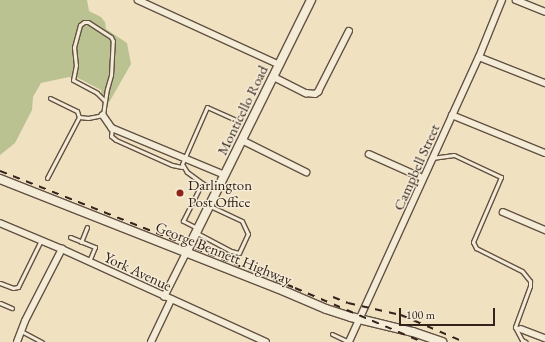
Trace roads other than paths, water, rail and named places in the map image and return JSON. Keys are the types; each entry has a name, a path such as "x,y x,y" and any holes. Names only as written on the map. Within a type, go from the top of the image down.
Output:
{"main road":[{"name":"Monticello Road","path":"186,253 280,65 310,0"},
{"name":"George Bennett Highway","path":"0,179 278,288 313,304 359,319 413,332 442,342"}],"street":[{"path":"138,0 280,65"},
{"name":"Campbell Street","path":"349,342 479,57 502,0"},
{"path":"516,0 545,12"},
{"path":"274,77 306,93 315,94 318,92 349,31"},
{"path":"479,57 545,83"},
{"path":"103,115 112,128 225,175"},
{"path":"452,115 545,153"},
{"path":"242,140 306,172"},
{"path":"369,154 423,178"},
{"path":"503,212 545,230"},
{"name":"York Avenue","path":"0,223 89,261 164,297 266,342"},
{"path":"17,342 62,249"},
{"name":"Monticello Road","path":"164,297 186,253"},
{"path":"151,342 171,300"},
{"path":"518,328 545,338"}],"lane":[{"path":"79,117 88,118 103,115 111,75 113,41 110,37 88,22 84,22 80,25 74,47 76,65 73,80 97,93 105,101"},
{"path":"47,178 79,117 77,111 50,98"},
{"path":"182,167 184,158 207,107 236,120"},
{"path":"112,128 111,136 116,140 172,165 182,167 202,183 217,190"},
{"path":"432,158 454,155 502,177 473,242 476,248 522,271 530,281 530,286 518,328 522,340 526,342"},
{"path":"202,183 183,221 197,231 239,253 248,234 242,221 210,206"},
{"path":"81,242 87,227"},
{"path":"70,237 95,248 89,261"},
{"path":"0,283 13,288 18,287 41,240"},
{"path":"0,303 12,308"},
{"path":"21,331 42,342"},
{"path":"332,334 349,342"}],"railway":[{"path":"0,171 295,288 422,342"},
{"path":"333,297 348,303 401,315 464,342"}],"place":[{"name":"Darlington Post Office","path":"180,193"}]}
